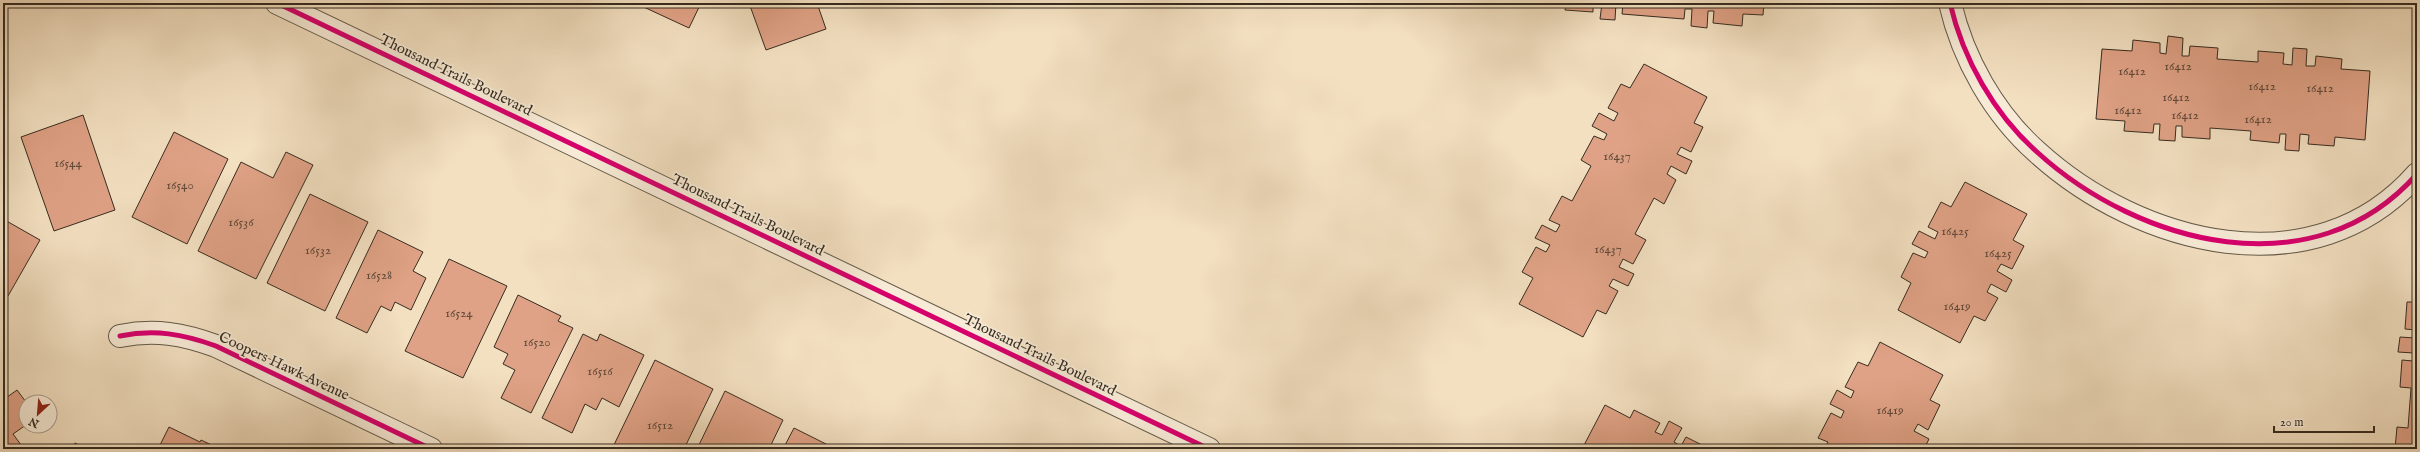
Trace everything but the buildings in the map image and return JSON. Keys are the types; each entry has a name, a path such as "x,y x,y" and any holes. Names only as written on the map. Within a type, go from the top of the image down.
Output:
{"street":[{"name":"Thousand Trails Boulevard","path":"277,3 1209,449"},
{"path":"1950,3 1963,45 1977,75 1996,106 2015,129 2037,152 2088,191 2116,208 2148,222 2181,233 2214,241 2250,245 2284,243 2340,228 2366,215 2391,198 2417,174"},
{"name":"Coopers Hawk Avenue","path":"120,336 142,332 166,332 190,336 216,346 431,449"}],"cycle path":[{"path":"277,3 1209,449"},
{"path":"1950,3 1963,45 1982,84 2007,121 2021,137 2037,152 2078,184 2125,211 2175,231 2227,242 2278,243 2329,233 2375,210 2417,174"},
{"path":"120,336 145,333 169,334 192,338 216,346 431,449"}]}
